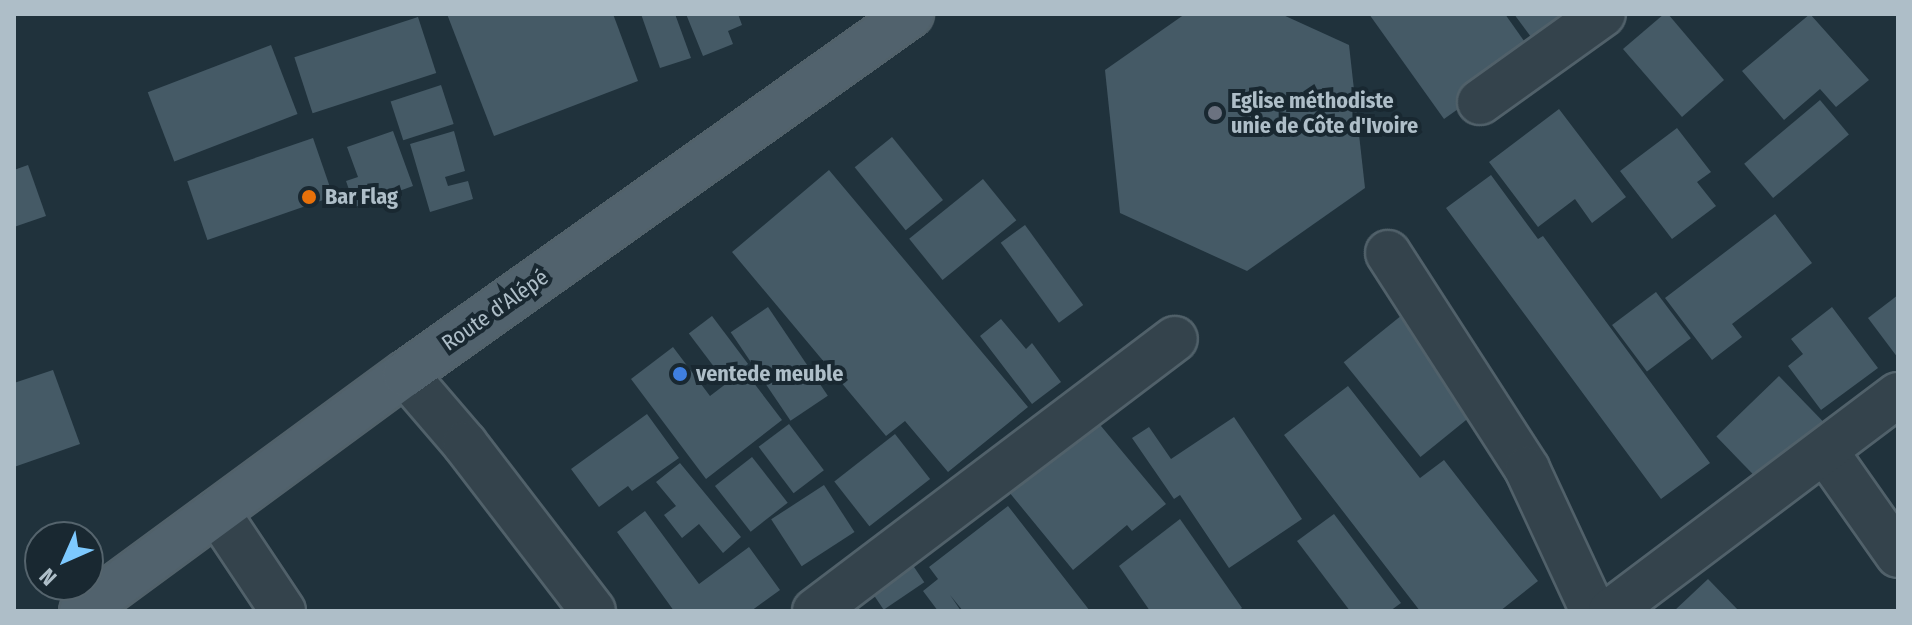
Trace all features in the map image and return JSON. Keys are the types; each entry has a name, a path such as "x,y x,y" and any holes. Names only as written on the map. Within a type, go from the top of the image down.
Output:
{"main road":[{"name":"Route d'Alépé","path":"82,611 405,374 911,14"}],"street":[{"path":"1480,102 1603,14"},
{"path":"1388,253 1527,469 1593,611"},
{"path":"815,611 1175,339"},
{"path":"405,374 465,444 593,611"},
{"path":"1611,611 1898,395"},
{"path":"1825,451 1898,555"},
{"path":"217,512 283,611"}],"building":[{"path":"447,14 613,14 638,81 494,136"},
{"path":"641,14 675,14 691,58 660,68"},
{"path":"686,14 738,14 742,25 728,31 733,44 703,56"},
{"path":"1185,14 1281,14 1349,45 1365,188 1247,271 1120,213 1105,70"},
{"path":"1369,14 1505,14 1534,55 1444,119"},
{"path":"1514,14 1562,14 1531,37"},
{"path":"1664,14 1668,14 1724,80 1682,117 1623,49"},
{"path":"1810,14 1869,80 1836,107 1820,89 1784,120 1742,71"},
{"path":"418,17 436,73 313,113 294,57"},
{"path":"271,45 298,114 174,161 148,92"},
{"path":"441,85 454,124 403,140 391,101"},
{"path":"1820,100 1849,134 1773,198 1744,164"},
{"path":"1559,109 1626,197 1592,223 1575,199 1538,227 1489,162"},
{"path":"1677,128 1711,172 1697,182 1716,206 1672,239 1620,171"},
{"path":"393,131 413,186 355,207 346,181 358,177 347,147"},
{"path":"454,131 465,171 445,177 448,186 468,181 473,199 430,212 410,144"},
{"path":"892,137 943,200 906,230 855,167"},
{"path":"313,138 333,197 207,240 187,181"},
{"path":"28,165 46,216 14,227 14,170"},
{"path":"829,170 1028,407 948,472 905,421 886,436 732,252"},
{"path":"1491,175 1538,239 1543,236 1710,463 1661,499 1446,208"},
{"path":"983,179 1016,220 943,280 909,239"},
{"path":"1775,214 1812,263 1732,324 1742,337 1712,360 1665,298"},
{"path":"1025,225 1083,305 1059,323 1001,243"},
{"path":"1656,292 1691,338 1647,371 1612,325"},
{"path":"1898,295 1898,358 1868,318"},
{"path":"768,307 828,396 791,421 731,332"},
{"path":"1832,307 1878,368 1821,410 1788,366 1803,354 1791,339"},
{"path":"1402,315 1479,410 1420,457 1344,362"},
{"path":"712,316 748,364 725,381 689,333"},
{"path":"1001,319 1026,349 1032,343 1061,382 1032,404 980,336"},
{"path":"673,347 710,396 744,370 782,420 706,479 631,379"},
{"path":"53,370 80,444 14,467 14,383"},
{"path":"1779,376 1833,432 1771,493 1716,436"},
{"path":"1348,386 1420,478 1444,460 1538,581 1500,611 1420,611 1284,435"},
{"path":"647,414 679,458 632,491 628,486 599,507 571,469"},
{"path":"1234,417 1302,519 1229,568 1180,495 1174,499 1132,438 1149,427 1171,459"},
{"path":"1096,420 1166,504 1132,531 1127,525 1073,570 1009,492"},
{"path":"789,424 824,470 794,493 759,447"},
{"path":"895,434 930,479 869,526 834,481"},
{"path":"752,457 788,503 751,532 715,486"},
{"path":"680,463 741,537 723,553 699,524 682,538 664,515 676,506 656,482"},
{"path":"824,485 854,532 802,566 771,519"},
{"path":"1008,506 1090,611 963,611 950,595 961,611 938,611 923,591 938,579 929,567"},
{"path":"645,511 699,584 749,547 780,590 751,611 674,611 617,532"},
{"path":"1334,514 1401,603 1390,611 1350,611 1297,541"},
{"path":"1180,519 1242,608 1238,611 1150,611 1119,566"},
{"path":"912,564 924,582 884,610 871,591"},
{"path":"1708,579 1739,611 1674,611"}],"place":[{"name":"Eglise méthodiste unie de Côte d'Ivoire","path":"1215,113"},
{"name":"Bar Flag","path":"309,197"},
{"name":"ventede meuble","path":"680,374"}]}
